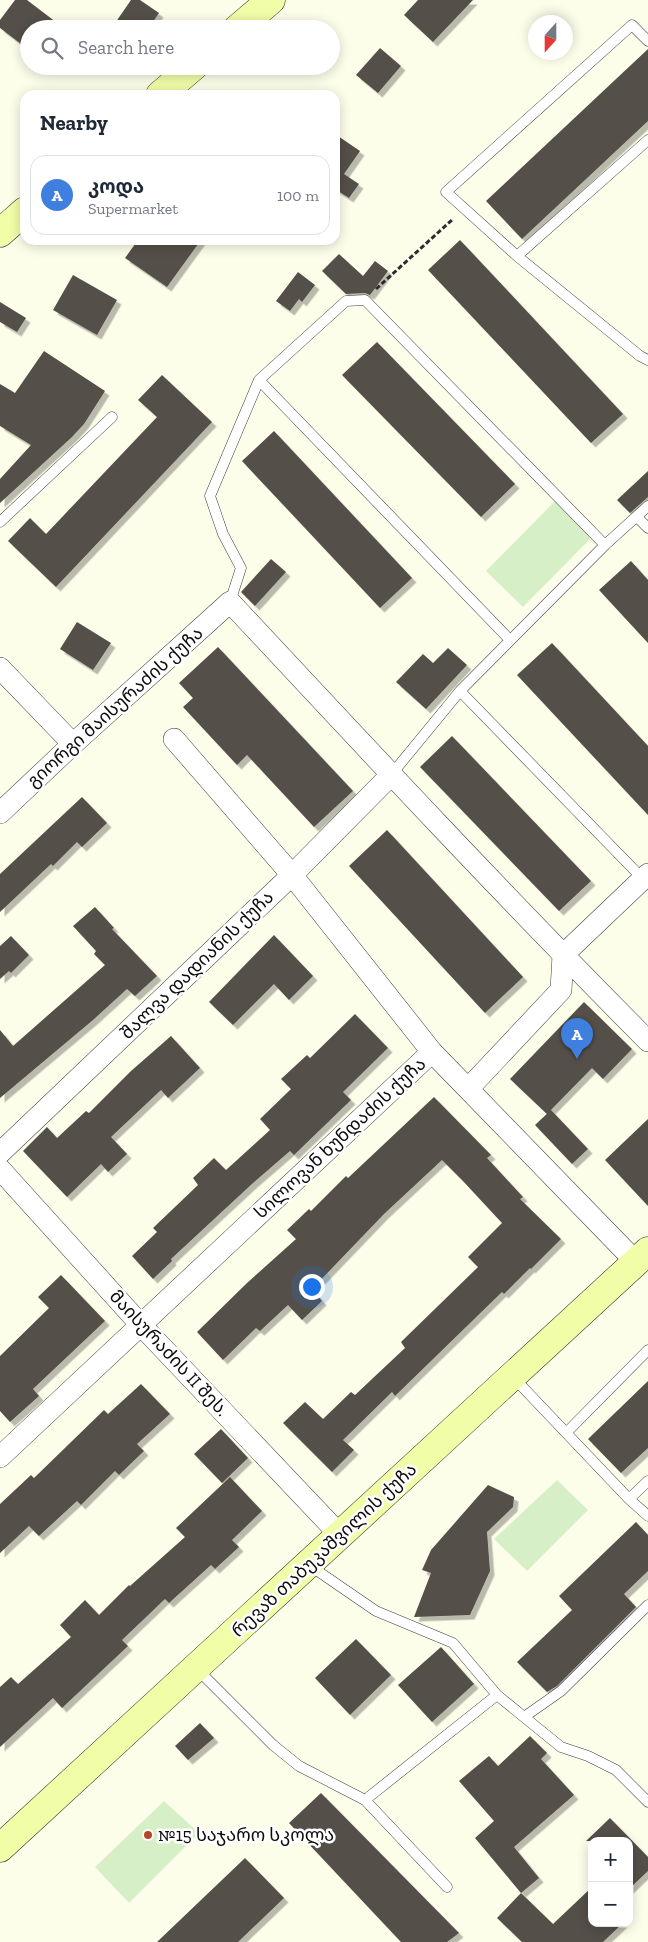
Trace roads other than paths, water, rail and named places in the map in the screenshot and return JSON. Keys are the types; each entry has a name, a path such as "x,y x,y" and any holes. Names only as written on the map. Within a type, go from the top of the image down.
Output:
{"main road":[{"path":"248,20 271,0"},
{"path":"166,90 183,75"},
{"path":"0,233 20,215"},
{"name":"რევაზ თაბუკაშვილის ქუჩა","path":"0,1848 642,1257"}],"street":[{"name":"გიორგი მაისურაძის ქუჩა","path":"0,813 230,602"},
{"path":"230,602 391,775 648,1041"},
{"path":"0,668 73,744"},
{"path":"174,739 292,874 432,1052"},
{"name":"შალვა დადიანის ქუჩა","path":"0,1153 292,874 391,775"},
{"path":"468,1089 561,990 563,955 645,877"},
{"name":"სილოვან ხუნდაძის ქუჩა","path":"0,1457 432,1052 642,1257"},
{"name":"მაისურაძის II შეს.","path":"0,1169 140,1324 340,1535"}],"lane":[{"path":"648,41 632,24 446,192 517,256 640,356 648,360"},
{"path":"517,256 648,140"},
{"path":"230,602 241,568 223,534 210,496 259,380 346,301 365,300 605,545"},
{"path":"259,380 510,640"},
{"path":"0,522 112,417"},
{"path":"391,775 460,691 605,545 648,506"},
{"path":"637,516 648,528"},
{"path":"460,691 645,877"},
{"path":"566,1432 648,1350"},
{"path":"512,1376 629,1499 648,1516"},
{"path":"629,1499 648,1481"},
{"path":"308,1564 376,1611 453,1643 497,1695 561,1747 588,1756 616,1770 648,1802"},
{"path":"524,1717 561,1691 648,1605"},
{"path":"196,1668 274,1745 299,1766 365,1800 447,1887"},
{"path":"365,1800 497,1695"}],"place":[{"name":"კოდა","path":"577,1059"},
{"name":"№15 საჯარო სკოლა","path":"148,1835"}]}
